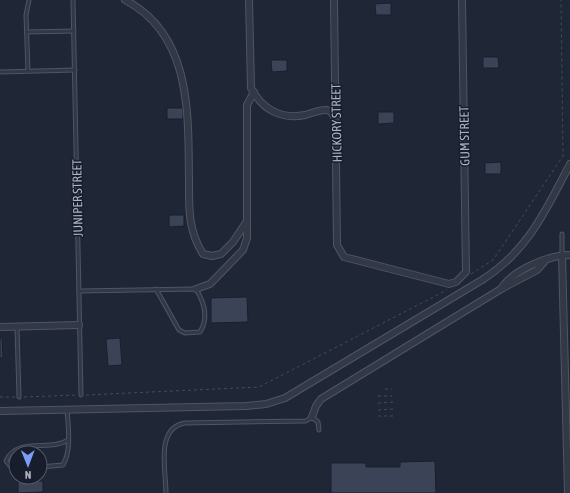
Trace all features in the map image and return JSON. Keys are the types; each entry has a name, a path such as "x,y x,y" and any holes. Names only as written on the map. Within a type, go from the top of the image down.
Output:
{"street":[{"path":"125,0 146,15 161,31 172,50 180,71 186,92 188,111 190,221 197,244 203,254 212,256 221,254 233,242 247,221"},
{"path":"249,0 251,88 267,109 278,114 294,117 326,110 333,113 336,119"},
{"name":"HICKORY STREET","path":"334,0 337,245 344,257 448,284 456,282 467,274"},
{"name":"GUM STREET","path":"462,0 467,274"},
{"path":"196,289 210,284 243,250 247,238 246,105 254,92"},
{"path":"0,410 253,406 292,396 482,280 506,263 520,249 535,229 570,164"},
{"path":"562,255 568,493"},
{"path":"312,417 316,406 321,399 501,289 513,276 536,263 544,262 552,257 570,255"},
{"path":"0,327 79,325"}],"lane":[{"path":"28,71 26,14 29,0"},
{"name":"JUNIPER STREET","path":"73,0 81,395"},
{"path":"27,32 74,31"},
{"path":"0,72 75,70"},
{"path":"562,234 562,255"},
{"path":"79,291 156,289 196,289 204,300 204,325 200,332 193,334 185,333 179,330 156,289"},
{"path":"17,327 19,397"},
{"path":"48,466 63,465 66,460 68,440 67,409"},
{"path":"166,493 165,443 170,432 178,425 186,423 306,421 312,417 318,422 320,430"},
{"path":"48,445 56,445 68,440"}],"path":[{"path":"467,274 492,260 563,156 561,0"},
{"path":"0,397 259,387 449,289"},
{"path":"385,389 392,389"},
{"path":"378,396 392,396"},
{"path":"378,403 393,402"},
{"path":"378,410 392,409"},
{"path":"378,416 393,416"}],"building":[{"path":"391,3 391,15 376,15 375,4"},
{"path":"483,57 498,57 499,68 483,68"},
{"path":"271,60 287,60 287,71 272,72"},
{"path":"167,108 183,108 183,119 167,119"},
{"path":"378,112 394,112 394,123 378,124"},
{"path":"501,162 501,174 485,174 485,163"},
{"path":"169,215 184,215 184,226 169,227"},
{"path":"247,297 248,322 211,323 211,298"},
{"path":"0,338 2,338 3,358 0,358"},
{"path":"120,338 122,365 108,366 106,339"},
{"path":"435,461 436,493 331,493 331,463 366,463 366,467 400,467 400,462"},
{"path":"18,485 43,485 43,492 18,493"}]}
